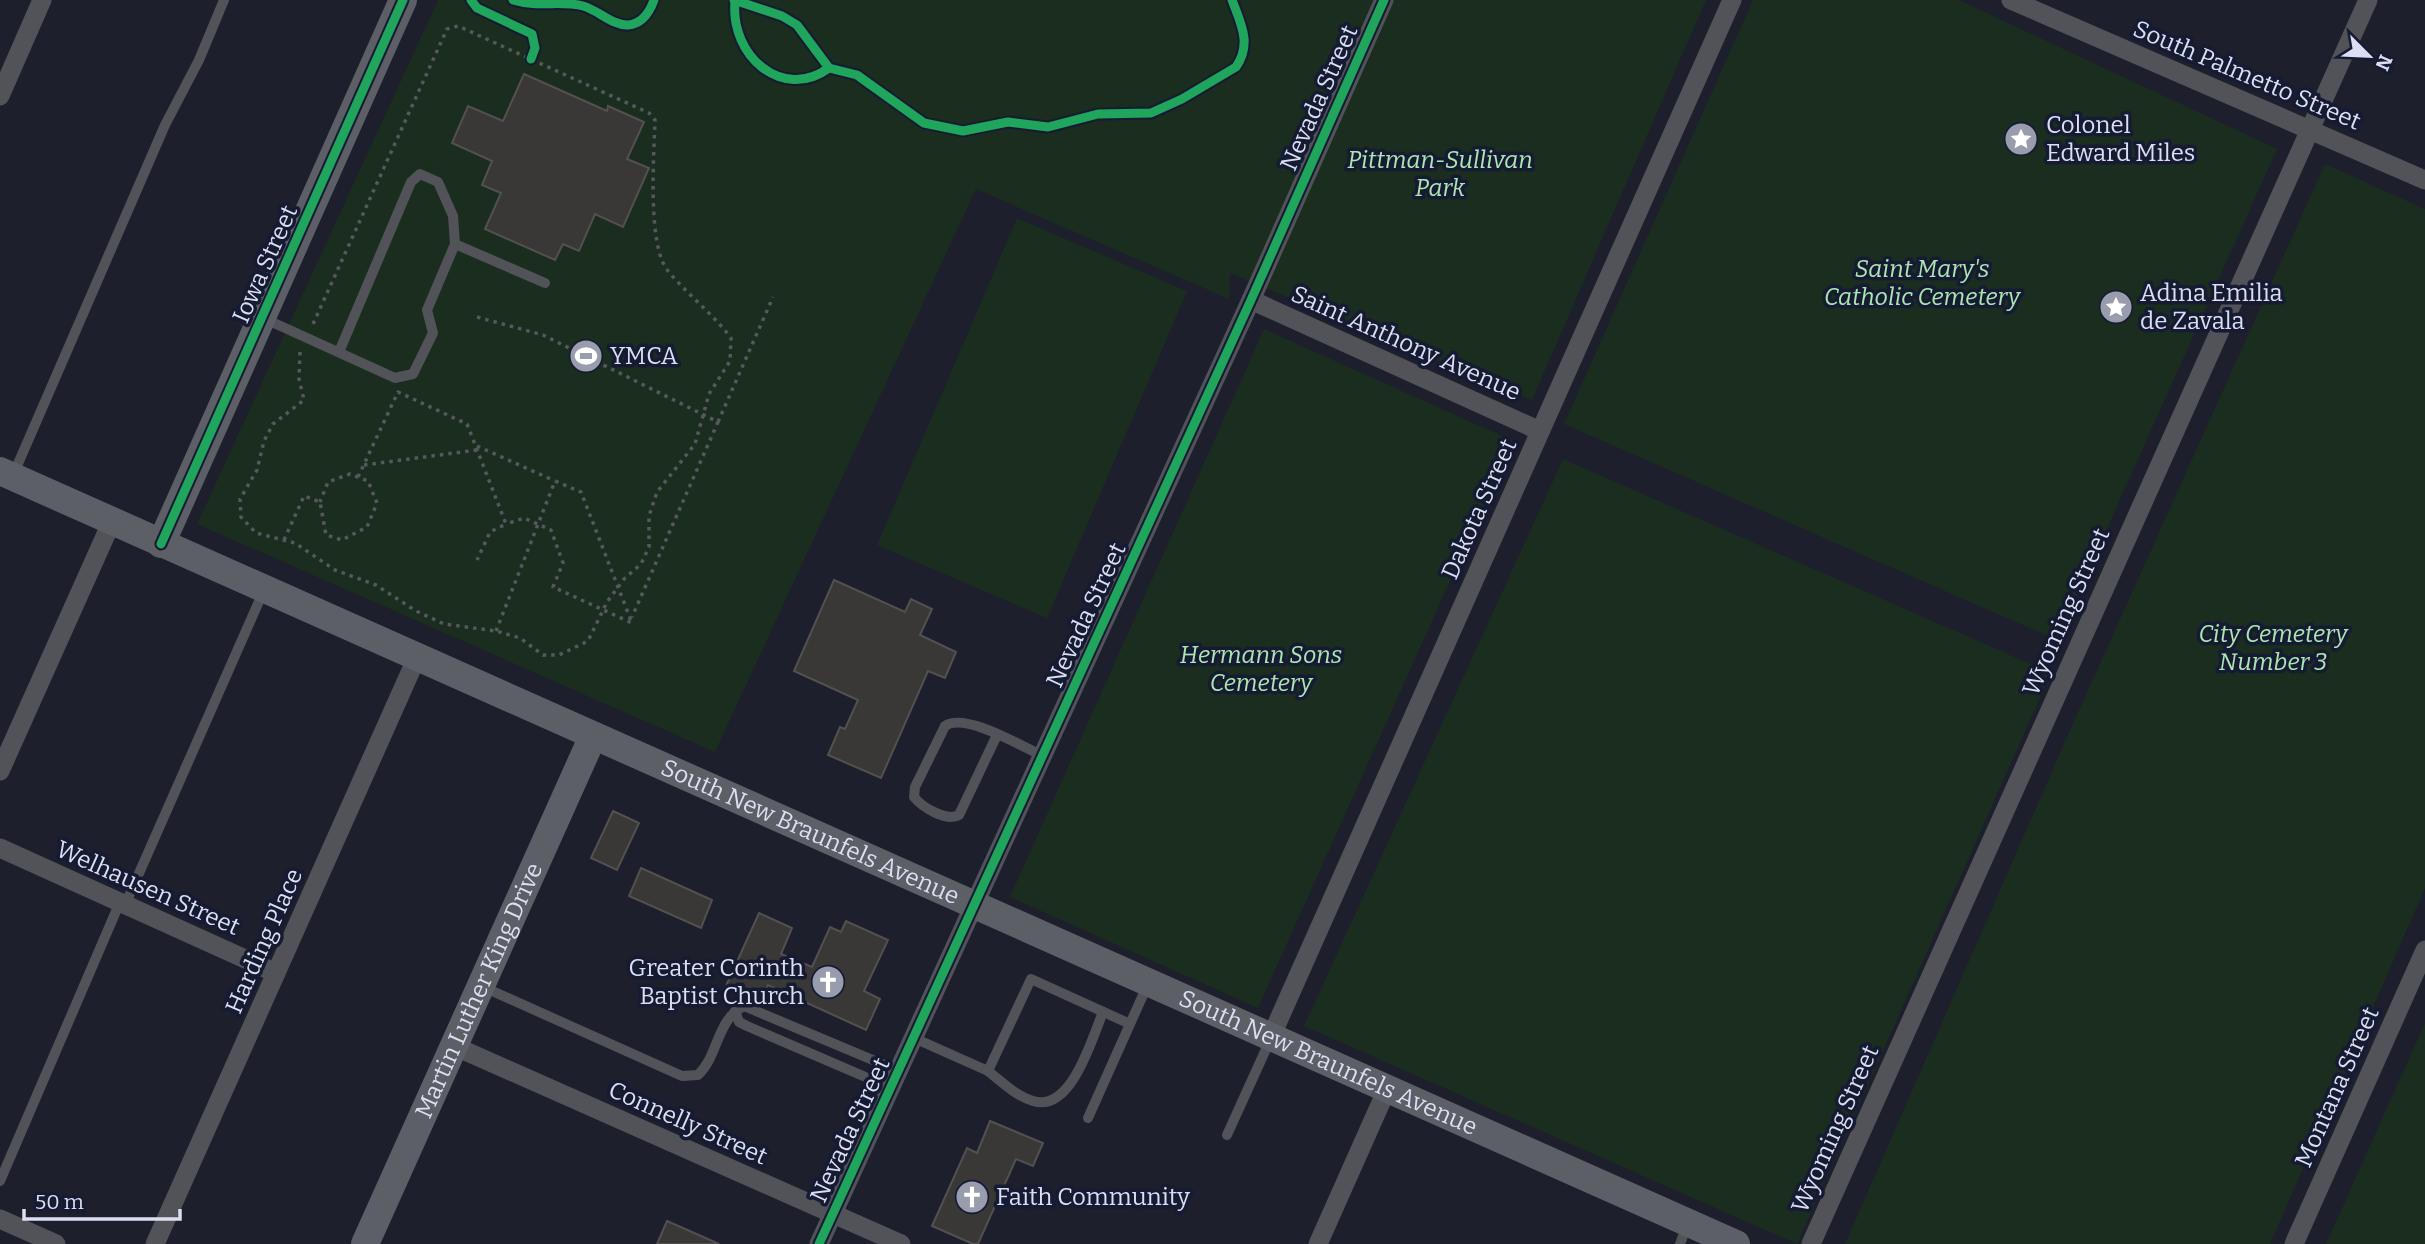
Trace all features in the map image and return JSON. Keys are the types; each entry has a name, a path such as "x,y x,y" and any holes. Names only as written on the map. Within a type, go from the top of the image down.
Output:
{"main road":[{"name":"Iowa Street","path":"161,544 403,0"},
{"name":"South New Braunfels Avenue","path":"6,474 1387,1089 1684,1233 1736,1244"},
{"name":"Martin Luther King Drive","path":"365,1244 593,736"}],"street":[{"path":"0,96 43,0"},
{"name":"Nevada Street","path":"819,1244 1251,300 1384,0"},
{"name":"Dakota Street","path":"1271,1037 1732,0"},
{"name":"South Palmetto Street","path":"2011,0 2425,180"},
{"name":"Wyoming Street","path":"1811,1244 2368,0"},
{"name":"Saint Anthony Avenue","path":"1251,300 1540,431"},
{"path":"0,771 113,522"},
{"name":"Harding Place","path":"155,1244 417,657"},
{"name":"Welhausen Street","path":"0,848 276,973"},
{"name":"Montana Street","path":"2294,1244 2425,950"},
{"name":"Connelly Street","path":"454,1046 901,1244"},
{"path":"1318,1244 1387,1089"},
{"path":"0,1219 56,1244"}],"lane":[{"path":"6,474 165,125 199,60 224,0"},
{"path":"262,318 395,378 413,374 433,333 427,310 455,244 453,216 438,182 420,174 411,182 339,352"},
{"path":"455,244 545,283"},
{"path":"0,1181 264,589"},
{"path":"997,735 959,815 949,817 920,804 914,797 915,787 945,726 953,720 964,721 997,735 1043,756"},
{"path":"988,1071 1031,979 1130,1024"},
{"path":"1088,1118 1149,982"},
{"path":"481,986 682,1076 692,1077 706,1068 727,1017 744,1006 755,1009 895,1080"},
{"path":"735,1011 739,1022 747,1027 895,1080"},
{"path":"914,1038 988,1071 1033,1101 1047,1104 1061,1097 1103,1012"},
{"path":"1227,1135 1271,1037"}],"path":[{"path":"300,350 299,379 304,400 273,424 264,441 257,470 240,499 241,517 256,533 295,543 335,570 376,585 416,611 444,624 496,631 520,638 543,654 559,655 588,641 618,587 641,564 649,547 649,516 657,492 695,444 709,394 730,361 732,338 714,315 665,269 656,234 655,121 649,113 458,26 447,29 313,324"},
{"path":"531,59 535,48"},
{"path":"477,559 490,532 524,518 551,530 563,563 553,587 632,622 631,619 773,297"},
{"path":"477,317 543,335 718,422"},
{"path":"358,477 398,392 467,424 506,524"},
{"path":"364,465 476,447 581,492 631,619"},
{"path":"350,474 368,481 377,503 367,527 342,540 327,535 320,502 328,482 350,474"},
{"path":"496,631 555,481"},
{"path":"284,540 304,496 320,502"}],"green space":[{"name":"Pittman-Sullivan Park","path":"438,0 1706,0 1532,400 1230,273 1229,299 976,189 715,752 197,524"},
{"name":"Saint Mary's Catholic Cemetery","path":"1753,0 1959,0 2277,149 2057,640 1564,424"},
{"name":"City Cemetery Number 3","path":"2325,164 2425,209 2425,888 2270,1244 1845,1244 2071,728"},
{"path":"1017,218 1187,291 1047,618 877,545"},
{"name":"Hermann Sons Cemetery","path":"1264,329 1513,441 1258,1008 1010,897"},
{"path":"1563,459 2051,673 1797,1244 1304,1026"},
{"path":"2425,1023 2425,1244 2326,1244"}],"building":[{"path":"524,74 607,111 608,106 644,122 627,159 649,168 623,227 595,214 579,251 563,244 555,260 485,229 501,193 482,185 492,161 452,143 468,106 503,121"},
{"path":"834,580 905,612 911,599 932,609 920,635 956,652 945,678 928,671 881,778 828,755 840,727 845,729 858,700 794,671"},
{"path":"613,811 639,823 617,870 591,858"},
{"path":"641,868 712,900 701,928 629,896"},
{"name":"Greater Corinth Baptist Church","path":"759,913 792,928 781,954 812,967 830,927 841,932 846,921 888,940 864,991 880,999 866,1030 768,985 760,1003 725,988"},
{"name":"Faith Community","path":"990,1121 1043,1143 1033,1166 1016,1159 978,1244 973,1244 932,1226 967,1148 977,1153"},
{"path":"667,1221 719,1244 657,1244"}],"cycle path":[{"path":"161,544 403,0"},
{"path":"471,0 477,8 532,34 535,48 531,59"},
{"path":"513,0 583,6 622,25 641,20 654,0"},
{"path":"734,0 782,16 797,25 829,68 857,75 924,123 963,131 1008,122 1048,127 1098,114 1151,113 1182,99 1236,67 1241,59 1243,34 1232,0"},
{"path":"819,1244 1251,300 1384,0"},
{"path":"735,2 741,39 762,68 777,76 794,79 811,77 829,68"}],"place":[{"name":"Colonel Edward Miles","path":"2021,139"},
{"name":"Adina Emilia de Zavala","path":"2116,307"},
{"name":"YMCA","path":"586,356"},
{"name":"Greater Corinth Baptist Church","path":"828,982"},
{"name":"Faith Community","path":"972,1197"}]}
